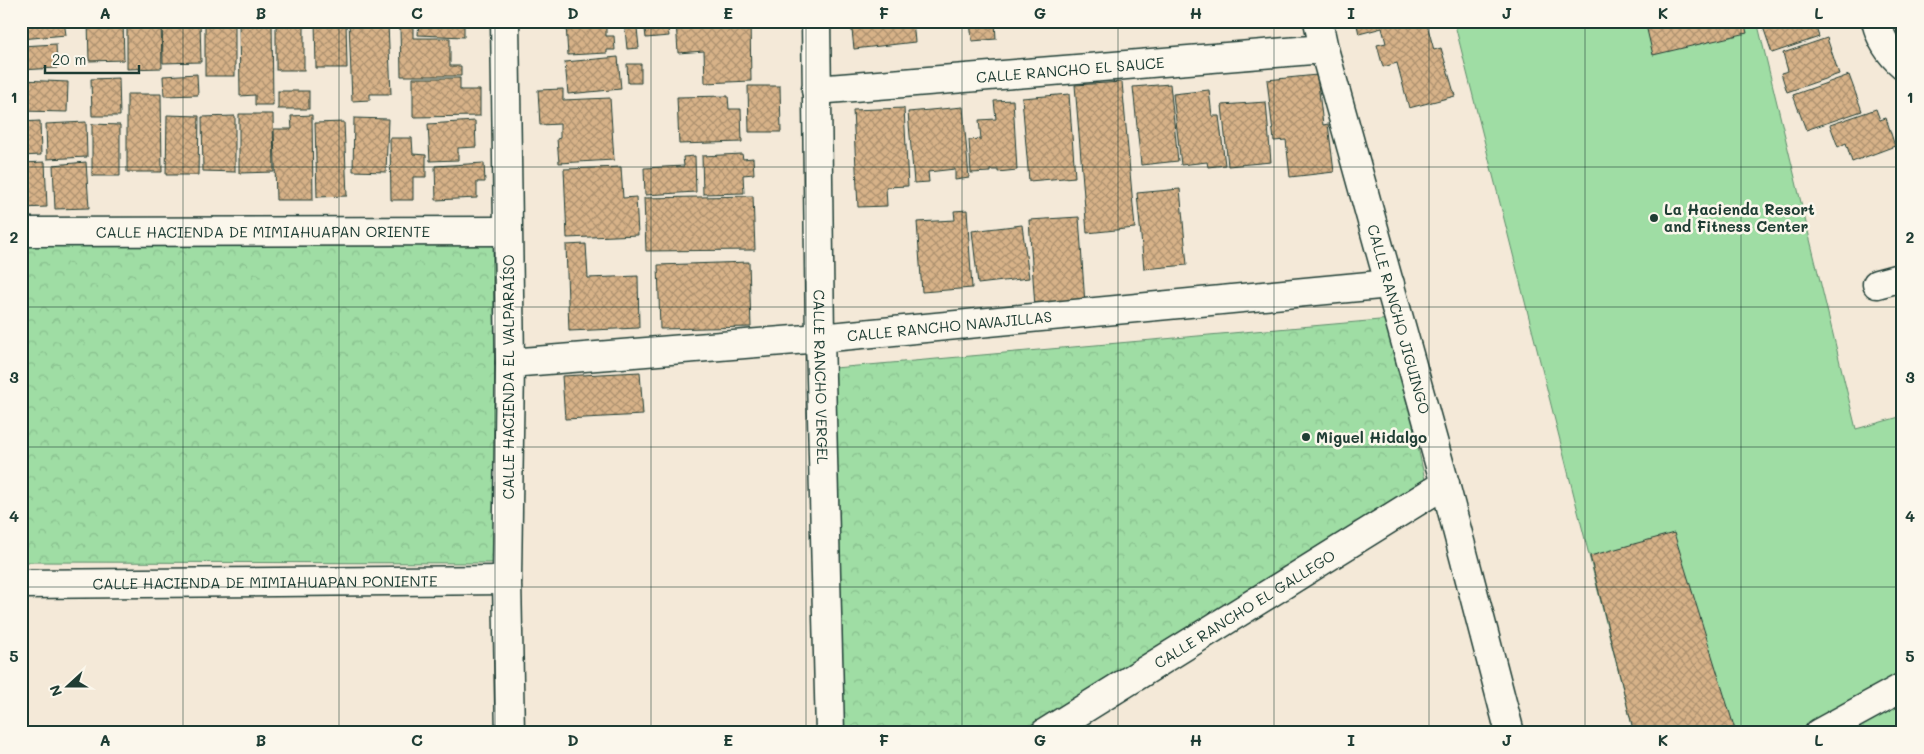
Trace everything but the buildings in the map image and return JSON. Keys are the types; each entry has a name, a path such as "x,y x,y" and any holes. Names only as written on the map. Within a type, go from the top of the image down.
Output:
{"street":[{"name":"CALLE HACIENDA EL VALPARAÍSO","path":"505,21 510,363 508,580 510,733"},
{"name":"CALLE RANCHO VERGEL","path":"816,21 820,338 830,733"},
{"name":"CALLE RANCHO JIGUINGO","path":"1318,21 1445,484 1503,730"},
{"path":"1876,21 1878,29 1892,56 1903,65"},
{"name":"CALLE RANCHO EL SAUCE","path":"816,90 1324,48"},
{"name":"CALLE HACIENDA DE MIMIAHUAPAN ORIENTE","path":"21,232 507,230"},
{"name":"CALLE RANCHO NAVAJILLAS","path":"510,363 820,338 1390,284"},
{"name":"CALLE RANCHO EL GALLEGO","path":"1045,733 1445,484"},
{"name":"CALLE HACIENDA DE MIMIAHUAPAN PONIENTE","path":"21,584 508,580"},
{"path":"1818,733 1903,687"}],"green space":[{"name":"La Hacienda Resort and Fitness Center","path":"1454,21 1757,21 1856,429 1903,416 1903,733 1634,733"},
{"path":"21,242 493,244 498,563 21,562"},
{"path":"1391,319 1425,480 1025,733 842,733 823,369"}],"place":[{"name":"La Hacienda Resort and Fitness Center","path":"1654,218"},
{"name":"Miguel Hidalgo","path":"1306,437"}]}
